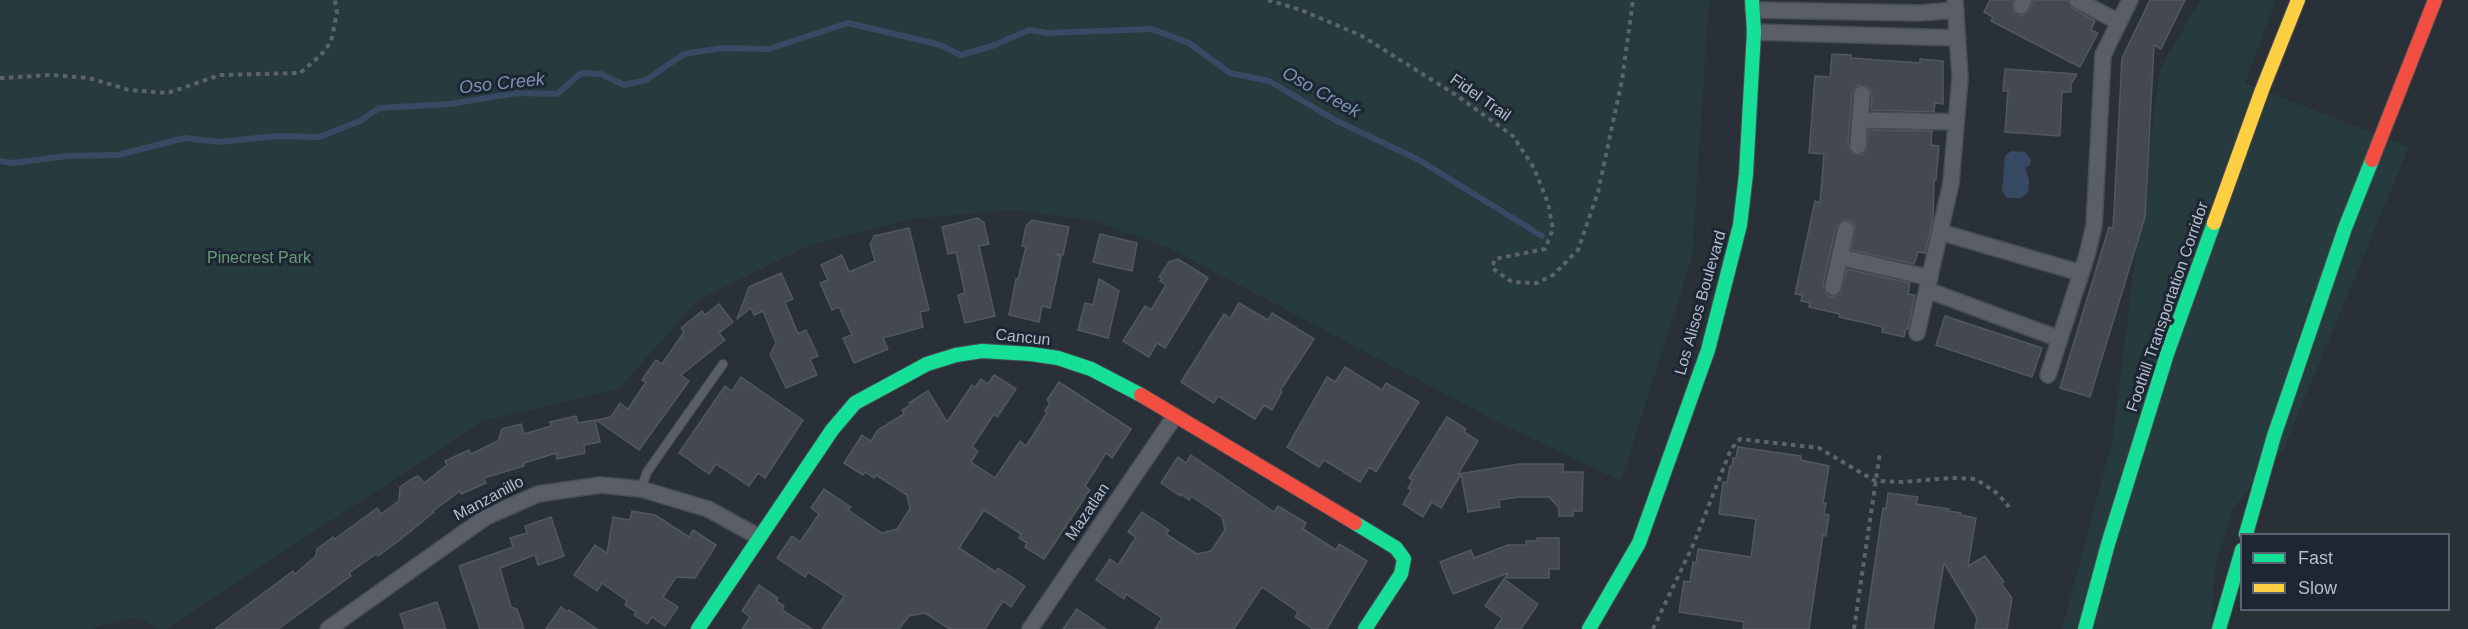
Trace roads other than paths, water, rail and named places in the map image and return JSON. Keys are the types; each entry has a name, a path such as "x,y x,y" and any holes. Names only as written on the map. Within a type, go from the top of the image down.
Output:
{"main road":[{"name":"Foothill Transportation Corridor","path":"2085,629 2108,544 2167,354 2262,90 2298,0"},
{"path":"2246,533 2274,436 2345,228 2434,0"},
{"name":"Los Alisos Boulevard","path":"1589,629 1639,543 1708,351 1740,225 1746,174 1754,32 1753,5"},
{"name":"Cancun","path":"698,629 832,430 855,403 927,364 956,355 982,351 1058,358 1091,369 1175,416 1396,548 1404,559 1401,574 1365,629"},
{"path":"2219,629 2240,554"}],"street":[{"path":"2077,0 2119,22"},
{"path":"2048,375 2094,226 2103,55 2130,0"},
{"path":"1753,5 1919,13 1955,5 1960,78 1951,183 1917,333"},
{"path":"1754,32 1958,38"},
{"path":"1858,146 1862,94"},
{"path":"1860,120 1956,122"},
{"path":"1833,287 1846,229"},
{"path":"1940,232 2081,273"},
{"path":"1840,257 1928,284 2060,339"},
{"name":"Mazatlan","path":"1030,629 1175,416"},
{"name":"Manzanillo","path":"328,629 486,518 538,494 600,485 641,489 708,509 759,537"}],"lane":[{"path":"641,489 647,472 723,364"}],"water":[{"path":"2011,151 2025,152 2031,160 2030,165 2025,168 2029,180 2028,193 2021,198 2007,198 2002,191 2005,156"}],"waterway":[{"name":"Oso Creek","path":"0,161 13,163 67,156 118,155 185,138 220,142 276,136 319,137 360,121 379,108 450,104 517,93 557,94 581,73 601,74 624,85 646,80 684,54 722,48 769,49 848,23 937,44 961,55 995,45 1029,30 1047,33 1152,29 1189,43 1230,73 1269,81 1337,121 1419,160 1542,236"}],"park label":[{"name":"Pinecrest Park","path":"259,259"}]}
